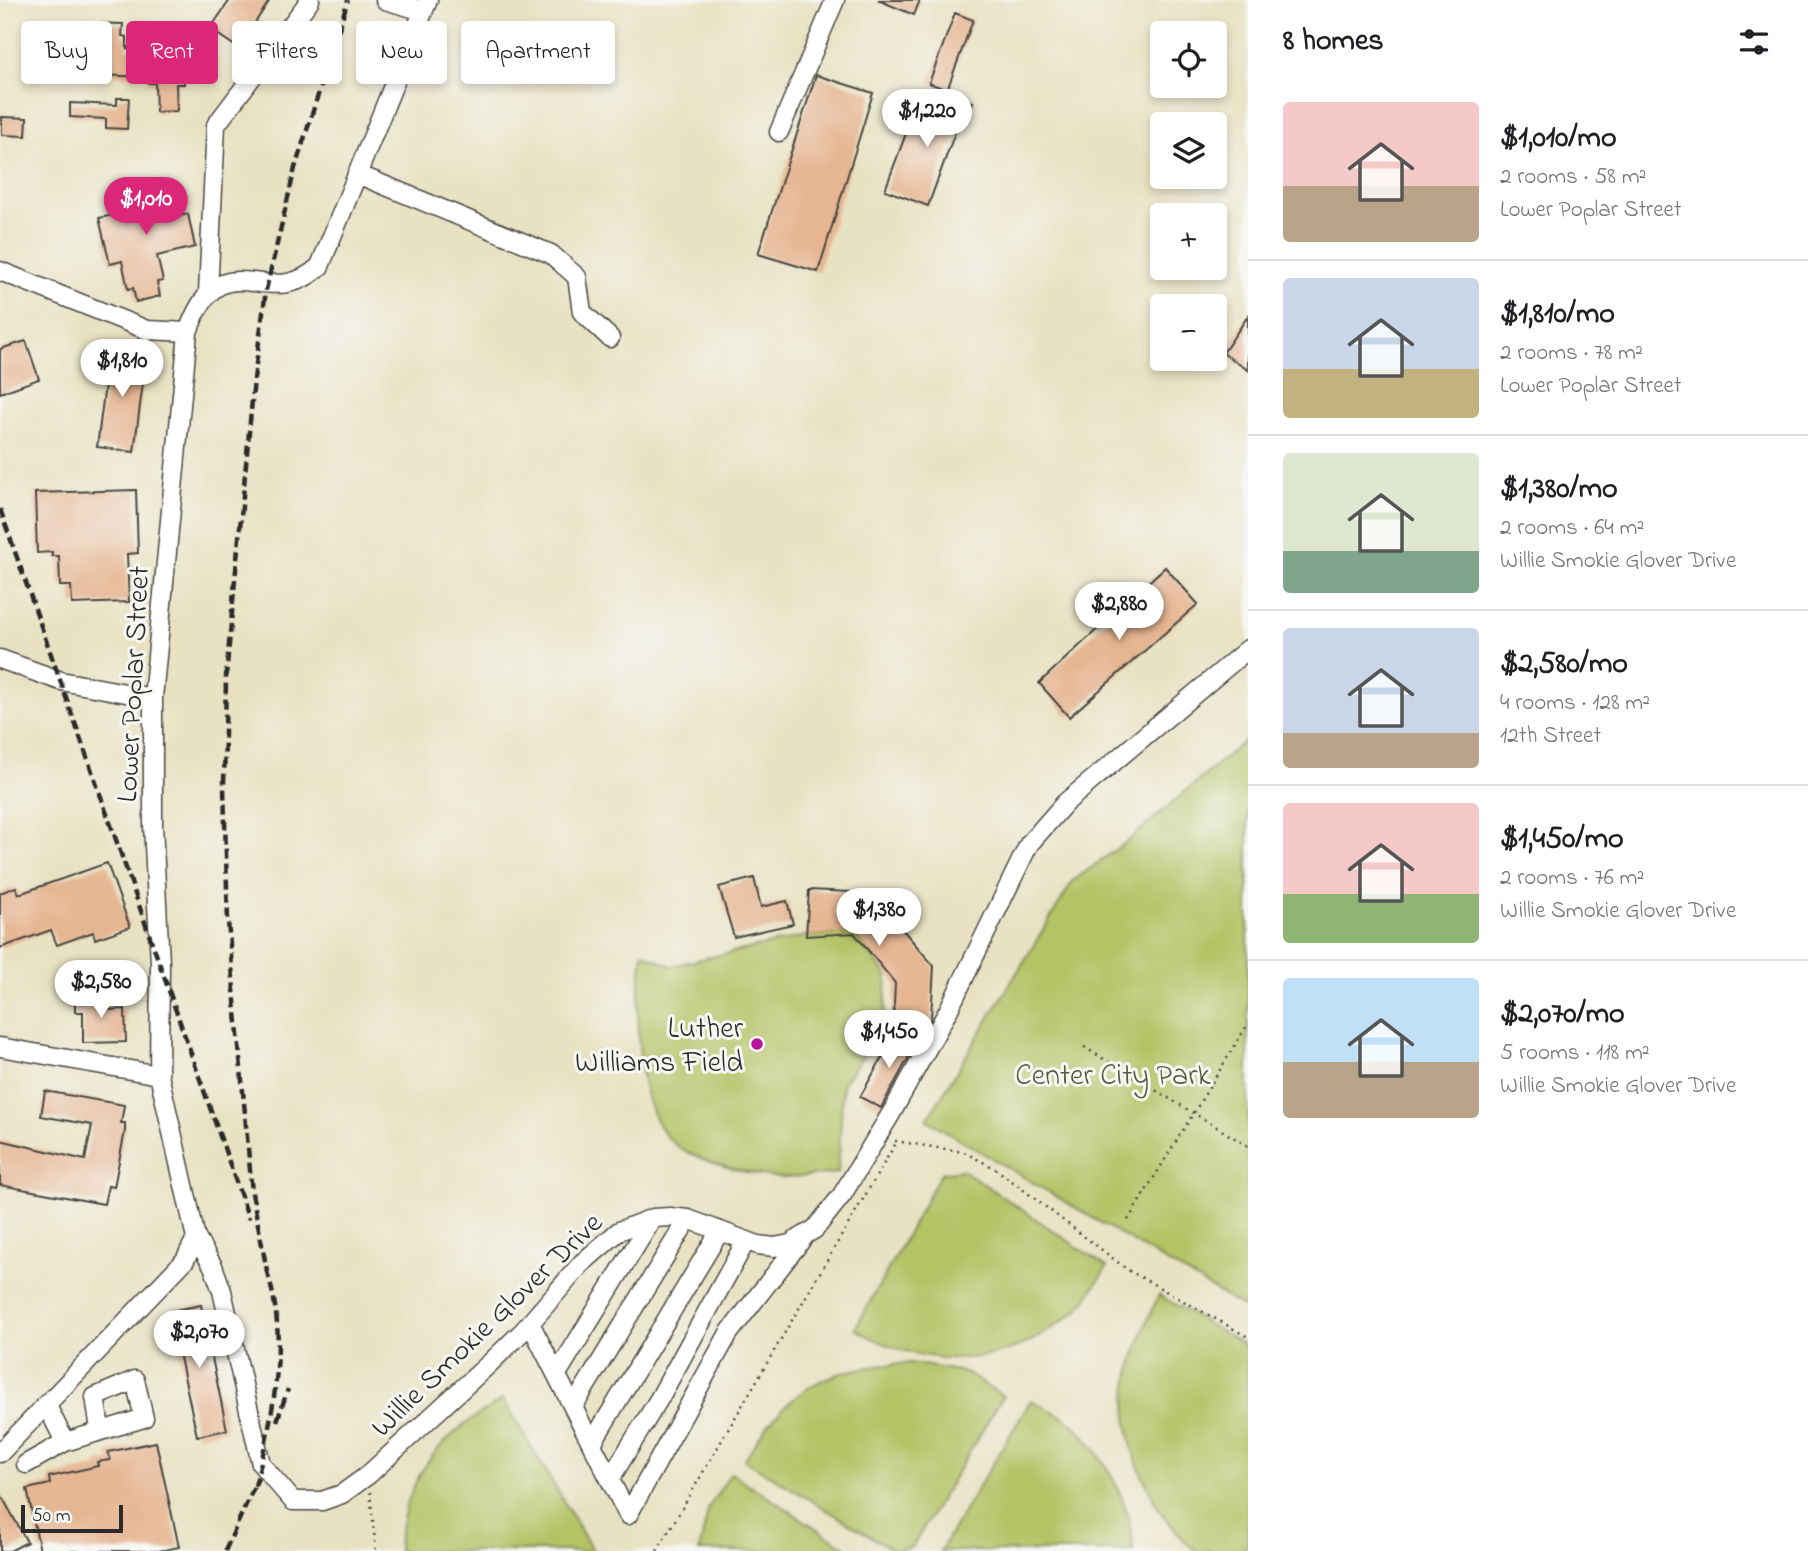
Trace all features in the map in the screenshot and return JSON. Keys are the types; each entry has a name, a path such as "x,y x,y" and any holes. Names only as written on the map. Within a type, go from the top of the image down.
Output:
{"street":[{"path":"208,293 216,125 310,0"},
{"path":"208,293 217,285 232,282 281,285 308,277 320,266 426,6 386,0"},
{"path":"779,132 835,0"},
{"path":"357,174 551,254 577,277 582,312 610,338"},
{"path":"0,271 147,330 188,332"},
{"name":"Lower Poplar Street","path":"196,1238 159,1075 160,963 153,825 153,698 188,332 197,307 208,293"},
{"name":"Willie Smokie Glover Drive","path":"196,1238 213,1266 222,1291 261,1464 293,1501 322,1502 342,1494 368,1475 530,1322 601,1246 619,1231 653,1218 688,1219 746,1241 774,1247 803,1238 828,1216 876,1140 948,1011 1030,844 1073,796 1248,649"},
{"path":"0,659 61,681 153,698"},
{"path":"0,1047 159,1075"},
{"path":"556,1374 653,1218"},
{"path":"573,1407 688,1219"},
{"path":"592,1443 720,1230"},
{"path":"0,1454 185,1260 196,1238"},
{"path":"530,1322 628,1516 729,1333 803,1238"},
{"path":"610,1479 659,1399 746,1241"},
{"path":"47,1406 65,1442"},
{"path":"26,1464 65,1442 100,1429"}],"path":[{"path":"1128,1220 1248,1024"},
{"path":"1084,1047 1248,1146"},
{"path":"876,1140 964,1152 996,1169 1128,1270 1248,1338"},
{"path":"657,1551 897,1141"},
{"path":"368,1475 376,1551"}],"green space":[{"name":"Center City Park","path":"1248,738 1248,1310 927,1120 1073,881 1129,840"},
{"name":"Luther Williams Field","path":"854,933 887,976 884,1027 843,1083 838,1173 789,1178 763,1175 710,1162 677,1146 662,1130 651,1109 644,1084 638,1028 643,953 671,966 806,936"},
{"path":"963,1170 1107,1267 1087,1298 1074,1313 1030,1341 1006,1351 980,1357 929,1356 879,1341 855,1329 941,1173"},
{"path":"1159,1295 1248,1347 1248,1543 1243,1551 1200,1551 1191,1547 1159,1509 1136,1460 1129,1435 1128,1389 1139,1343"},
{"path":"911,1363 964,1372 1003,1396 912,1547 895,1551 744,1460 778,1414 812,1385 855,1370"},
{"path":"503,1399 593,1551 398,1551 399,1535 410,1497 428,1462 453,1434"},
{"path":"1031,1400 1070,1421 1096,1451 1123,1500 1132,1534 1133,1551 940,1551"},
{"path":"731,1473 851,1551 699,1551 709,1507"}],"building":[{"path":"230,0 270,0 256,21 232,21 232,44 218,34 218,21 216,21"},
{"path":"878,0 920,0 914,15"},
{"path":"955,13 973,20 947,90 929,83"},
{"path":"112,24 123,24 122,36 126,37 126,76 112,76"},
{"path":"816,75 873,93 818,272 758,254"},
{"path":"155,84 176,84 177,111 156,112"},
{"path":"946,91 973,102 967,118 961,116 928,206 885,190 917,104 939,112"},
{"path":"117,98 129,98 127,129 106,128 106,119 70,117 70,103 117,105"},
{"path":"2,117 27,118 26,136 2,135"},
{"path":"170,181 178,216 188,214 195,247 157,256 163,281 157,282 160,296 136,302 133,288 128,289 122,261 110,264 99,218 133,211 129,191"},
{"path":"1248,316 1248,370 1227,356 1227,347"},
{"path":"26,341 39,379 0,393 0,349"},
{"path":"110,346 147,351 134,452 97,447"},
{"path":"136,490 138,553 127,554 129,602 72,604 71,586 60,586 59,556 52,556 52,552 37,553 35,493"},
{"path":"1165,567 1198,604 1069,717 1039,683"},
{"path":"107,863 130,927 95,939 93,932 57,945 51,930 0,948 0,893 16,887 19,894"},
{"path":"754,878 761,907 787,901 793,924 734,937 719,887"},
{"path":"809,890 871,893 934,966 931,1018 927,1026 893,1026 895,983 854,933 806,936"},
{"path":"75,995 108,995 109,1010 125,1009 126,1042 83,1043 83,1012 75,1012"},
{"path":"897,1031 917,1042 881,1108 860,1097"},
{"path":"45,1091 124,1105 121,1123 125,1123 125,1131 114,1187 108,1186 104,1204 0,1185 0,1140 85,1160 92,1125 41,1116"},
{"path":"201,1305 227,1430 197,1436 170,1311"},
{"path":"156,1442 179,1547 159,1551 40,1551 27,1489 50,1484 49,1477 98,1466 97,1462 110,1460 108,1452"},
{"path":"0,1493 27,1542 10,1551 0,1551"}],"railway":[{"path":"268,1276 252,1193 228,922 224,787 226,676 254,379 266,290 295,168 348,0"},
{"path":"0,509 249,1219"},
{"path":"255,1486 273,1405 278,1350 277,1323 266,1269"},
{"path":"277,1421 288,1389"},
{"path":"225,1551 258,1478"}],"place":[{"name":"Luther Williams Field","path":"757,1044"}]}
